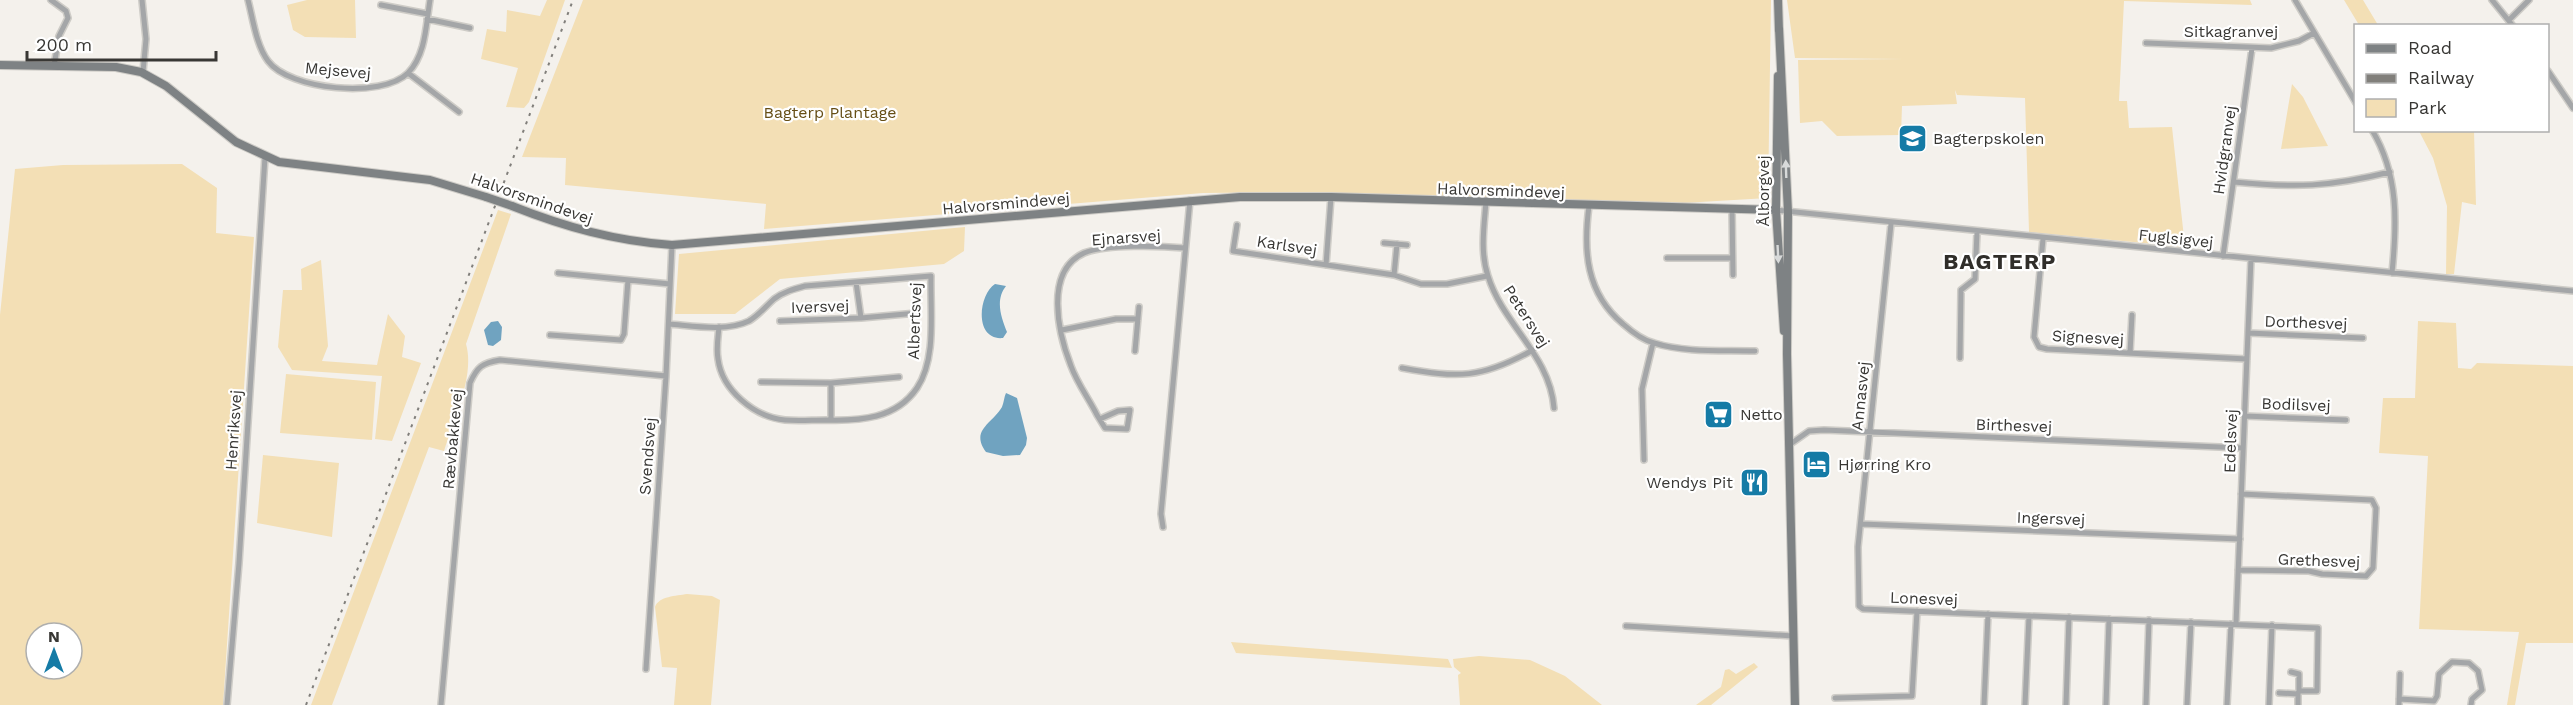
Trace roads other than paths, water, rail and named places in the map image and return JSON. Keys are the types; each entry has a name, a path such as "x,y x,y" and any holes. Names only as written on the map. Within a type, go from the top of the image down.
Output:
{"street":[{"path":"51,0 66,11 68,18 59,36 54,66"},
{"path":"142,0 146,39 143,72"},
{"name":"Mejsevej","path":"248,0 262,51 268,61 287,77 302,83 369,88 391,84 408,73"},
{"path":"430,0 421,52 408,73 459,112"},
{"name":"Ålborgvej","path":"1778,0 1788,212 1787,354 1796,705"},
{"path":"2295,0 2354,101"},
{"path":"2492,0 2511,23 2529,0"},
{"path":"381,5 470,28"},
{"name":"Ålborgvej","path":"1779,28 1776,210 1782,314 1787,354"},
{"name":"Sitkagranvej","path":"2146,43 2252,48 2284,45 2314,33"},
{"name":"Hvidgranvej","path":"2223,256 2252,48"},
{"name":"Halvorsmindevej","path":"0,66 116,67 143,72 162,83 236,142 265,156 298,166 430,180 582,231 632,242 672,245 1190,200 1248,197 1331,197 1776,210"},
{"path":"2549,74 2573,108"},
{"path":"2373,132 2390,172 2396,210 2392,273"},
{"name":"Henriksvej","path":"227,705 239,563 265,156"},
{"path":"2234,182 2304,187 2352,181 2390,172"},
{"name":"Karlsvej","path":"1326,265 1331,197"},
{"path":"1163,526 1161,514 1190,200"},
{"name":"Petersvej","path":"1486,202 1483,230 1487,276 1504,309 1533,350 1550,383 1554,408"},
{"path":"1589,206 1585,244 1590,276 1610,313 1638,336 1653,343 1698,350 1755,351"},
{"path":"1732,209 1733,275"},
{"name":"Fuglsigvej","path":"1776,210 1891,224 2573,291"},
{"name":"Annasvej","path":"1859,606 1857,574 1860,524 1891,224"},
{"name":"Karlsvej","path":"1237,225 1233,250 1394,275 1421,284 1461,282 1487,276"},
{"path":"1960,358 1961,290 1975,279 1977,232"},
{"name":"Signesvej","path":"2043,239 2035,343 2047,349 2247,359"},
{"path":"1384,243 1407,245"},
{"path":"1394,275 1397,244"},
{"name":"Svendsvej","path":"646,669 666,376 672,245"},
{"name":"Ejnarsvej","path":"1100,419 1071,366 1062,330 1058,311 1059,287 1066,267 1075,258 1097,249 1185,248"},
{"path":"1667,258 1732,258"},
{"name":"Edelsvej","path":"2234,624 2240,539 2251,259"},
{"path":"558,273 670,284"},
{"name":"Albertsvej","path":"669,324 734,326 748,321 789,290 804,286 931,276 927,366 916,389 904,403 888,414 864,419 831,420 783,420 767,416 743,401 734,393 724,378 718,361 719,327"},
{"path":"550,335 621,340 624,334 628,280"},
{"name":"Iversvej","path":"856,282 861,318"},
{"path":"1135,351 1139,307"},
{"name":"Iversvej","path":"780,321 917,313"},
{"path":"2130,353 2132,315"},
{"path":"1062,330 1116,319 1138,319"},
{"name":"Dorthesvej","path":"2248,333 2363,338"},
{"path":"1644,460 1642,389 1653,343"},
{"path":"1402,368 1441,375 1475,374 1508,364 1533,350"},
{"name":"Rævbakkevej","path":"441,705 470,383 476,370 484,363 500,360 666,376"},
{"path":"761,382 831,383 899,377"},
{"path":"831,383 831,420"},
{"path":"1130,410 1127,429 1105,428 1100,419 1118,411 1130,410"},
{"name":"Bodilsvej","path":"2244,416 2346,420"},
{"name":"Birthesvej","path":"1789,445 1809,430 2243,448"},
{"name":"Grethesvej","path":"2238,570 2309,571 2322,574 2366,576 2373,568 2376,508 2372,500 2241,494"},
{"name":"Ingersvej","path":"1860,524 2240,539"},
{"name":"Lonesvej","path":"1859,606 1863,609 2315,627 2319,629 2318,689 2315,692 2298,693"},
{"path":"1835,698 1912,696 1917,611"},
{"path":"1984,705 1988,614"},
{"path":"2025,705 2029,616"},
{"path":"2066,705 2069,617"},
{"path":"2106,705 2109,619"},
{"path":"2145,705 2149,620"},
{"path":"2187,705 2191,622"},
{"path":"2227,705 2234,624"},
{"path":"2269,705 2272,625"},
{"path":"1626,626 1793,636"},
{"path":"2400,674 2399,702 2434,701 2437,696 2439,674 2452,662 2469,663 2478,671 2482,690 2471,701 2471,705"},
{"path":"2291,672 2299,674 2298,705"},
{"path":"2279,693 2298,693"}],"water":[{"path":"995,284 1006,286 1000,303 1001,315 1007,332 1003,338 994,337 983,325 982,307 989,290"},
{"path":"498,321 502,327 501,340 493,346 488,345 484,330 491,322"},
{"path":"1006,393 1017,398 1027,438 1020,455 1003,456 986,452 980,438 984,428 1002,407"}],"railway":[{"path":"306,705 573,0"}],"place":[{"name":"Bagterpskolen","path":"1912,138"},
{"name":"Netto","path":"1719,414"},
{"name":"Hjørring Kro","path":"1817,464"},
{"name":"Wendys Pit","path":"1754,482"}],"district":[{"name":"BAGTERP","path":"2000,261"}],"park label":[{"name":"Bagterp Plantage","path":"830,112"}]}
